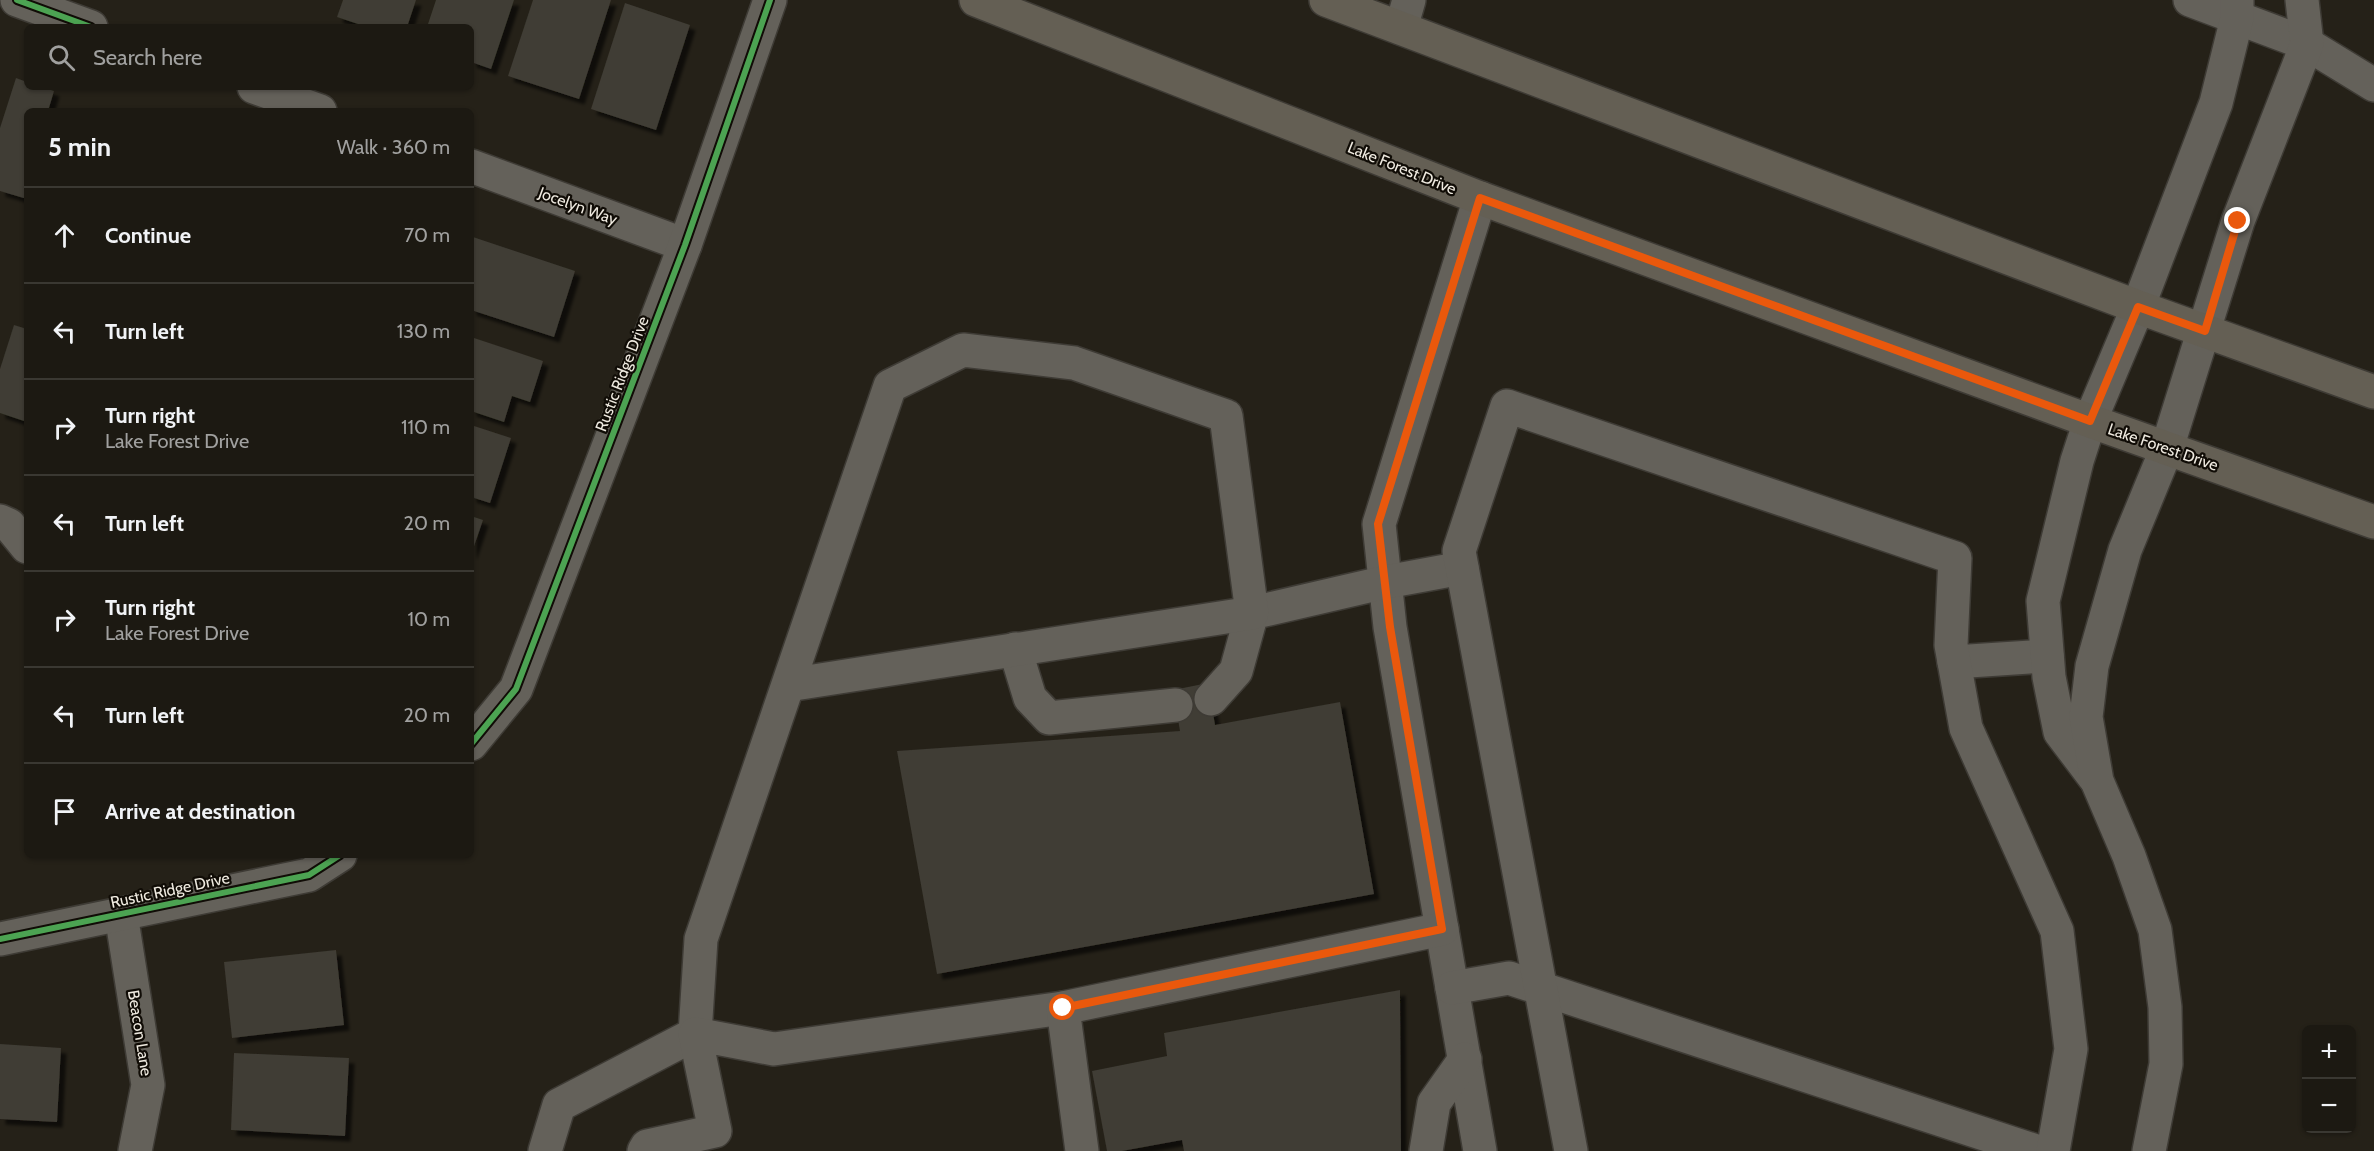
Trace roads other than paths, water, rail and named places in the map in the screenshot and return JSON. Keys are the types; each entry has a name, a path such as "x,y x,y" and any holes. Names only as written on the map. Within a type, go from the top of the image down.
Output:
{"main road":[{"name":"Lake Forest Drive","path":"976,0 1480,198 2090,421 2374,522"},
{"path":"1326,0 1405,14 2138,307 2374,392"}],"street":[{"path":"17,0 83,24"},
{"name":"Rustic Ridge Drive","path":"474,740 516,689 685,245 770,0"},
{"path":"2190,0 2237,9 2307,44 2374,84"},
{"path":"2149,1151 2166,1064 2164,1007 2155,930 2129,856 2097,781 2086,717 2092,666 2125,550 2167,448 2238,221 2307,44 2302,0"},
{"path":"2097,781 2060,732 2047,656 2043,601 2077,461 2090,421 2138,307 2216,103 2237,9"},
{"path":"262,90 312,108"},
{"name":"Jocelyn Way","path":"474,167 685,245"},
{"path":"1480,198 1378,524 1390,627 1480,1151"},
{"path":"644,1151 647,1146 715,1131 694,1034 701,939 890,386 963,350 1074,363 1226,416 1252,613 1236,671 1211,699"},
{"path":"1571,1151 1459,551 1507,406 1955,558 1951,645 1966,728 2057,931 2071,1049 2053,1151"},
{"path":"0,521 9,525 24,543"},
{"path":"788,685 1252,613 1386,582 1462,568"},
{"path":"1015,650 1029,698 1048,718 1176,705"},
{"path":"1954,662 2047,656"},
{"name":"Rustic Ridge Drive","path":"0,939 309,875 335,858"},
{"name":"Beacon Lane","path":"121,914 148,1085 135,1151"},
{"path":"545,1151 559,1105 694,1034 774,1049 1063,1008 1442,929"},
{"path":"1452,988 1509,978 2036,1151"},
{"path":"1063,1008 1082,1151"},
{"path":"1426,1151 1434,1102 1465,1059"}]}
